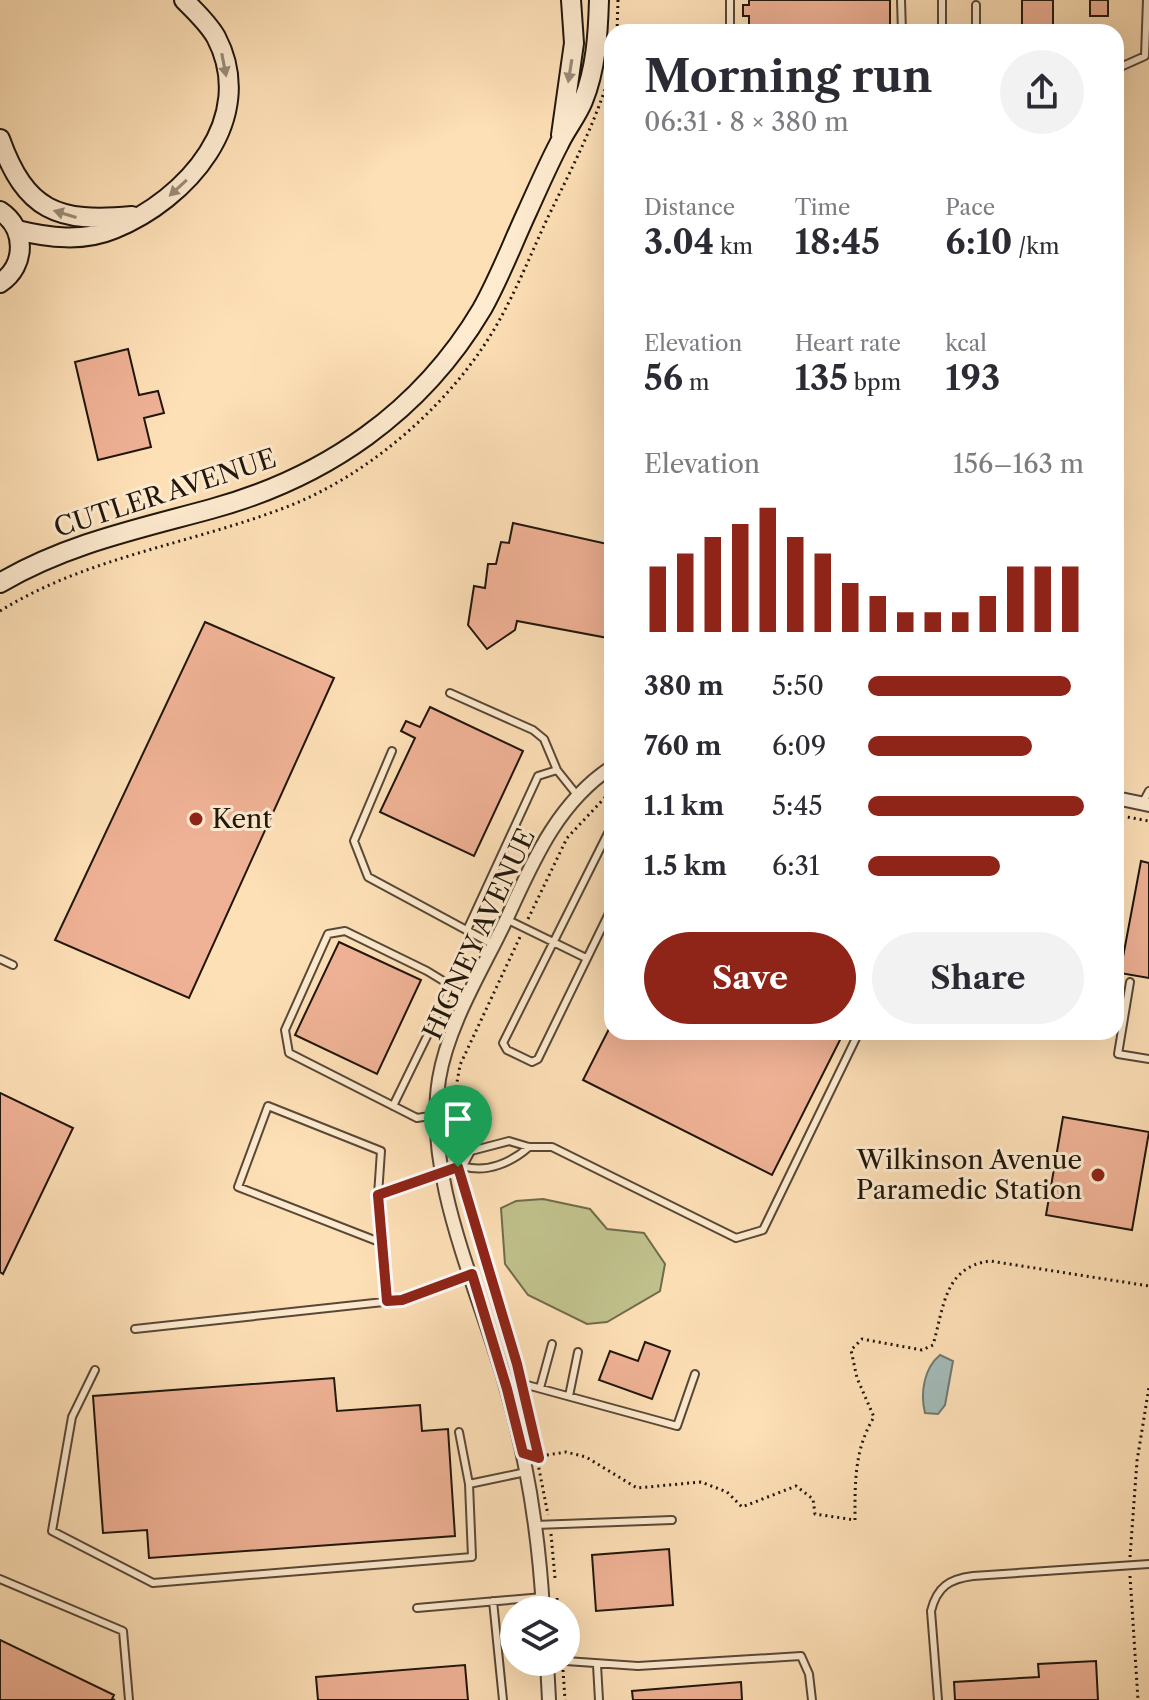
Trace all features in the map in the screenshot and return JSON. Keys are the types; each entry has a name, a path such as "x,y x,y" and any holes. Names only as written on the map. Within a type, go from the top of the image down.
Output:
{"street":[{"path":"17,230 52,238 81,237 112,230 166,199 192,176 208,155 225,117 228,94 224,59 216,37 184,0"},
{"name":"CUTLER AVENUE","path":"560,142 574,43 571,0"},
{"name":"CUTLER AVENUE","path":"0,583 31,564 89,541 214,508 282,485 320,467 378,430 441,368 483,306 560,142 583,103 598,35 599,0"},
{"path":"0,139 19,182 34,198 54,211 98,219 142,215"},
{"path":"0,283 14,270 19,257 17,230 2,209"},
{"name":"HIGNEY AVENUE","path":"542,1596 523,1453 507,1389 442,1174 436,1115 440,1077 454,1032 506,919 558,818 577,795 604,773"},
{"path":"1124,800 1146,804"},
{"path":"548,1676 549,1700"}],"lane":[{"path":"730,0 730,24"},
{"path":"901,0 902,24"},
{"path":"942,0 942,24"},
{"path":"1124,65 1145,56 1147,0"},
{"path":"976,5 976,24"},
{"path":"450,693 533,730 544,739 557,770 577,795"},
{"path":"392,751 354,841 368,877 494,945"},
{"path":"467,930 538,776 557,770"},
{"path":"1146,804 1149,791"},
{"path":"604,841 503,1043 507,1050 532,1062 538,1059 604,923"},
{"path":"506,919 586,958"},
{"path":"436,1115 417,1118 289,1053 285,1030 328,934 345,931 470,997"},
{"path":"0,959 13,965"},
{"path":"1124,1018 1130,982"},
{"path":"393,1106 452,985"},
{"path":"378,1195 460,1167 471,1151 509,1141 529,1147 552,1147 573,1155 736,1238 763,1230 855,1040"},
{"path":"1120,1040 1118,1054 1149,1059"},
{"path":"382,1243 238,1187 268,1106 381,1151 378,1195 387,1301"},
{"path":"460,1167 476,1171 515,1160 529,1147"},
{"path":"135,1329 402,1300 472,1274"},
{"path":"540,1388 552,1344"},
{"path":"569,1396 578,1352"},
{"path":"95,1370 79,1397 72,1417 52,1531 153,1583 472,1557 469,1484 459,1432"},
{"path":"507,1389 527,1385 677,1426 695,1374"},
{"path":"469,1484 526,1472"},
{"path":"535,1525 672,1520"},
{"path":"938,1700 931,1611 934,1599 947,1583 973,1576 1149,1564"},
{"path":"0,1579 123,1631 129,1700"},
{"path":"493,1601 503,1700"},
{"path":"417,1608 500,1601"},
{"path":"580,1663 638,1666 801,1656 809,1674 812,1700"},
{"path":"597,1665 599,1700"}],"path":[{"path":"617,24 618,0"},
{"path":"0,611 62,578 99,563 216,531 292,505 360,466 424,416 457,383 484,345 507,304 599,111 604,94"},
{"path":"521,1379 460,1167 452,1111 460,1065 567,838 604,799"},
{"path":"1124,816 1149,821"},
{"path":"523,1453 539,1458 566,1452 586,1457 637,1488 701,1482 727,1492 742,1507 796,1486 813,1499 815,1514 855,1520 856,1467 863,1436 874,1417 852,1362 851,1350 862,1339 922,1350 933,1345 949,1288 956,1274 972,1263 990,1261 1149,1286"},
{"path":"1138,1700 1130,1564 1137,1461 1149,1387"},
{"path":"524,1393 539,1458 557,1596"},
{"path":"564,1676 565,1700"}],"green space":[{"path":"543,1199 590,1209 607,1229 644,1233 665,1264 660,1291 607,1322 587,1324 528,1295 505,1264 501,1208 516,1201"}],"water":[{"path":"940,1355 953,1361 945,1405 938,1414 925,1413 925,1381 930,1367"}],"building":[{"path":"749,0 890,0 890,24 749,24 749,16 743,16 743,5 749,5"},
{"path":"1022,0 1053,0 1053,24 1022,24"},
{"path":"1090,0 1108,0 1108,16 1090,16"},
{"path":"128,349 139,395 158,391 164,413 144,418 151,447 98,460 75,362"},
{"path":"513,523 604,543 604,637 517,621 515,630 487,649 468,625 474,586 485,588 488,564 496,564 501,542 509,543"},
{"path":"205,622 334,678 189,998 55,940"},
{"path":"430,707 523,751 474,856 380,812 415,738 401,731 406,721 420,727"},
{"path":"1141,861 1149,863 1149,978 1124,974 1124,952"},
{"path":"339,942 421,980 377,1074 295,1035"},
{"path":"604,1039 840,1040 772,1175 583,1080"},
{"path":"0,1093 73,1128 3,1274 0,1272"},
{"name":"Wilkinson Avenue Paramedic Station","path":"1063,1117 1149,1132 1132,1230 1046,1215"},
{"path":"645,1342 670,1351 652,1399 599,1380 610,1351 638,1361"},
{"path":"334,1378 337,1411 420,1405 422,1431 448,1429 455,1536 149,1558 147,1530 103,1533 93,1396"},
{"path":"669,1549 673,1605 596,1611 592,1555"},
{"path":"0,1640 114,1695 112,1699 115,1700 0,1700"},
{"path":"1096,1661 1098,1700 955,1700 954,1682 1039,1677 1038,1664"},
{"path":"465,1665 468,1700 318,1700 316,1677"},
{"path":"741,1682 742,1700 633,1700 632,1691"}],"place":[{"name":"Kent","path":"196,819"},
{"name":"Wilkinson Avenue Paramedic Station","path":"1098,1175"}],"route":[{"path":"458,1167 517,1364 539,1458 523,1453 472,1274 402,1300 387,1301 378,1195 458,1167"}]}
